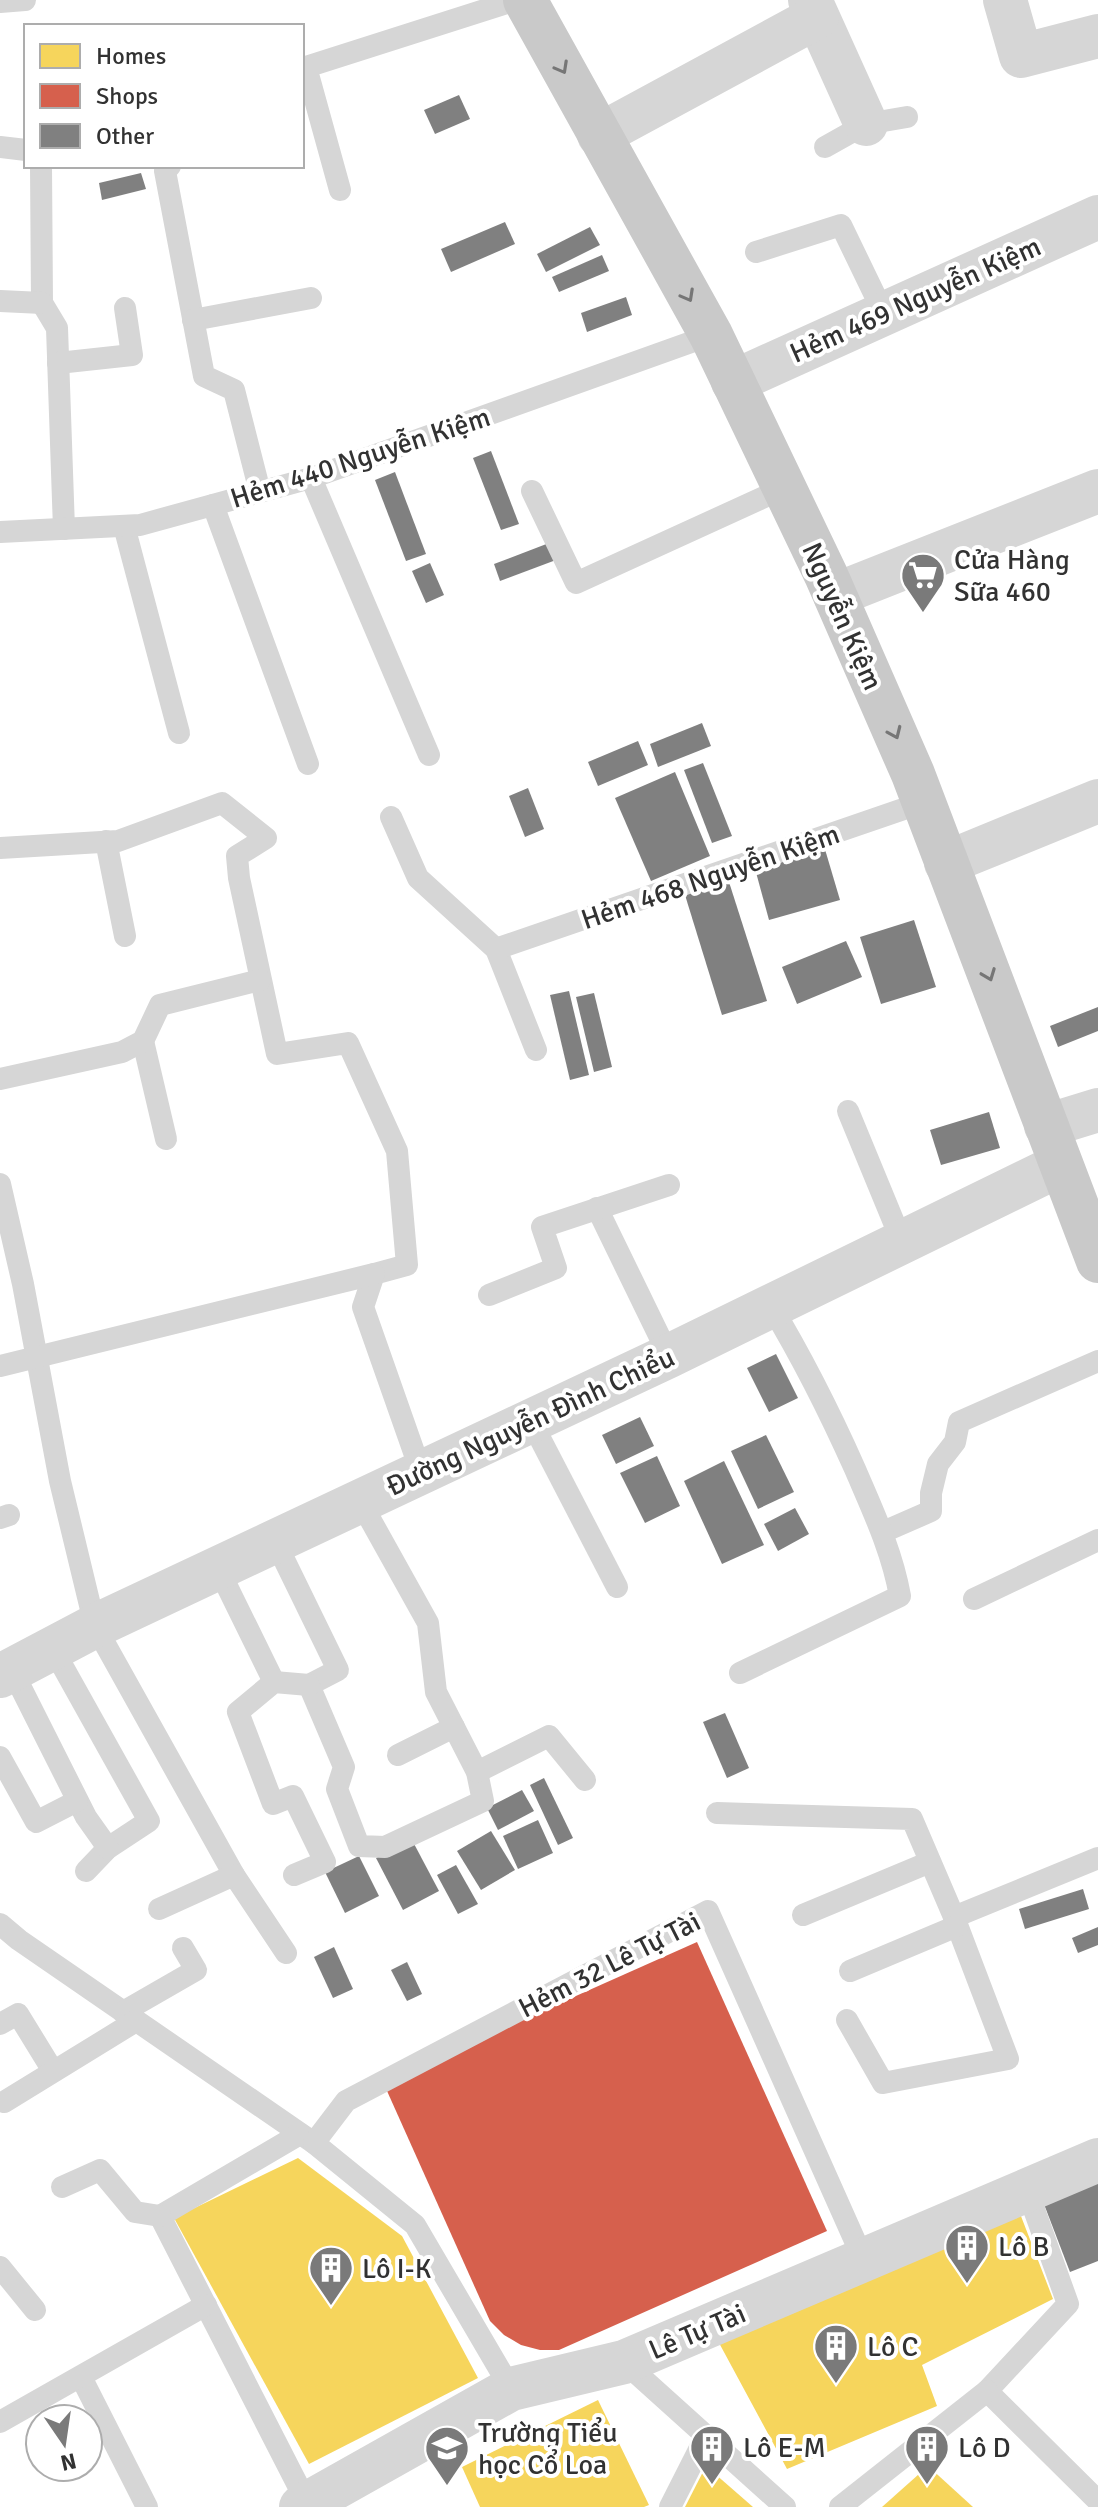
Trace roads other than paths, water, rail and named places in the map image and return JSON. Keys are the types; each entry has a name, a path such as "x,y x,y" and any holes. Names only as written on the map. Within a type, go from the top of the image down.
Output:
{"main road":[{"name":"Nguyễn Kiệm","path":"525,0 711,335 835,595 924,802 1098,1261"}],"street":[{"path":"1005,0 1021,56 1098,36"},
{"path":"599,135 813,8 886,120"},
{"name":"Hẻm 469 Nguyễn Kiệm","path":"733,382 1098,217"},
{"path":"835,595 1098,491"},
{"path":"946,863 1098,801"},
{"name":"Đường Nguyễn Đình Chiểu","path":"3,1673 95,1626 669,1356 902,1242 1053,1145 1098,1110"},
{"name":"Lê Tự Tài","path":"304,2505 511,2389 624,2362 1098,2160"}],"lane":[{"path":"0,2 25,0"},
{"path":"340,190 306,67 516,0"},
{"path":"825,147 886,120"},
{"path":"0,147 24,150"},
{"path":"41,168 42,303 57,328 64,529"},
{"path":"168,168 165,171 204,376 234,390 260,492"},
{"path":"756,252 841,225 884,314"},
{"path":"193,320 311,298"},
{"path":"0,301 42,303"},
{"path":"58,363 132,355 125,308"},
{"name":"Hẻm 440 Nguyễn Kiệm","path":"0,532 140,525 311,478 711,335"},
{"path":"311,478 429,755"},
{"path":"532,491 576,583 784,488"},
{"path":"213,505 308,764"},
{"path":"124,526 179,733"},
{"name":"Hẻm 468 Nguyễn Kiệm","path":"496,949 924,802"},
{"path":"0,848 118,841 222,803 266,838 237,856 277,1054 348,1043 397,1151 407,1265 0,1366"},
{"path":"391,817 418,878 496,949 536,1050"},
{"path":"106,841 125,936"},
{"path":"0,1079 122,1052 143,1041 160,1005 260,980"},
{"path":"143,1041 166,1139"},
{"path":"848,1111 902,1242"},
{"path":"0,1184 8,1256 36,1357 60,1481 95,1626 234,1875 286,1953"},
{"path":"489,1295 556,1268 542,1227 669,1185"},
{"path":"597,1208 669,1356"},
{"path":"374,1274 363,1307 421,1472"},
{"path":"740,1673 900,1596 896,1571 883,1532 804,1360 771,1306"},
{"path":"883,1532 931,1511 931,1493 938,1464 955,1442 959,1422 1098,1361"},
{"path":"531,1421 617,1587"},
{"path":"294,1875 359,1846 385,1847 483,1801 477,1772 436,1692 428,1623 360,1501"},
{"path":"974,1599 1098,1540"},
{"path":"275,1541 338,1670 309,1685 274,1682 238,1712 273,1804 293,1796 325,1862"},
{"path":"218,1568 274,1682"},
{"path":"53,1649 149,1821 108,1848 86,1871"},
{"path":"3,1673 77,1801 108,1848"},
{"path":"309,1685 344,1767 337,1789 359,1846"},
{"path":"398,1755 454,1727"},
{"path":"477,1772 549,1736 585,1780"},
{"path":"0,1757 36,1822 77,1801"},
{"path":"717,1813 912,1819 1008,2059 883,2083 847,2020"},
{"path":"803,1915 930,1862"},
{"path":"850,1971 955,1922 1096,1863"},
{"path":"159,1909 234,1875"},
{"name":"Hẻm 32 Lê Tự Tài","path":"307,2139 346,2101 708,1911 864,2261"},
{"path":"3,1931 307,2139 415,2225 511,2389"},
{"path":"4,2102 196,1970 183,1948"},
{"path":"0,2024 18,2014 53,2071"},
{"path":"62,2187 100,2170 135,2212 160,2216 307,2139"},
{"path":"840,2507 987,2391 1068,2304 1027,2190"},
{"path":"160,2216 304,2505"},
{"path":"0,2267 35,2310"},
{"path":"0,2422 206,2305"},
{"path":"624,2362 785,2507"},
{"path":"81,2377 147,2507"},
{"path":"987,2391 1098,2501"},
{"path":"670,2507 706,2436"}],"place":[{"name":"Cửa Hàng Sữa 460","path":"923,614"},
{"name":"Lô B","path":"967,2285"},
{"name":"Lô I-K","path":"331,2307"},
{"name":"Lô C","path":"836,2385"},
{"name":"Lô E-M","path":"712,2486"},
{"name":"Lô D","path":"927,2486"},
{"name":"Trường Tiểu học Cổ Loa","path":"447,2487"}]}
